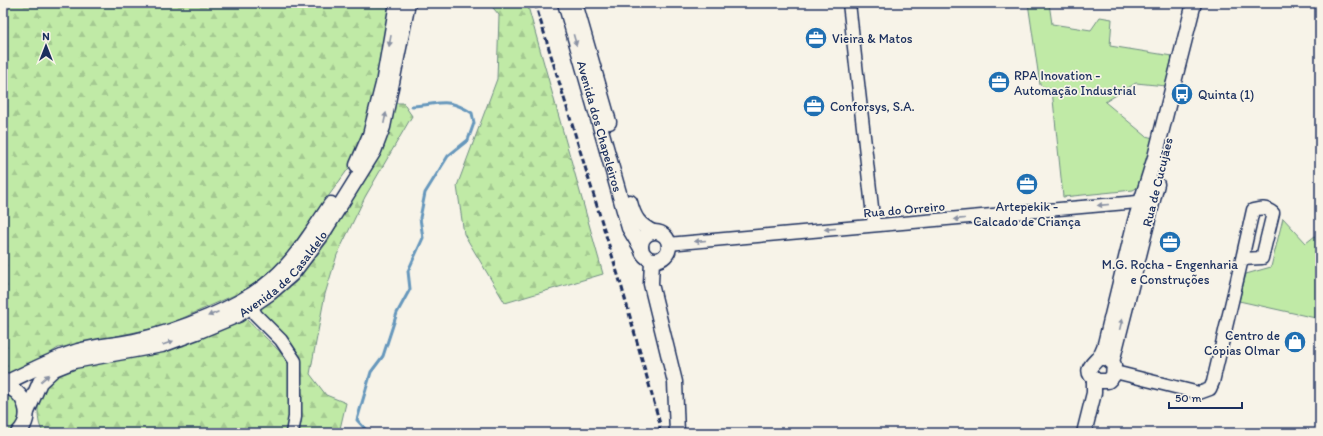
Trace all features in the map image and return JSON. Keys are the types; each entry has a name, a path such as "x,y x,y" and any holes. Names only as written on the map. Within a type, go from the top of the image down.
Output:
{"street":[{"name":"Avenida de Casaldelo","path":"3,384 75,352 134,341 170,331 243,300 274,279 295,255 356,168 370,134 383,84 397,3"},
{"name":"Avenida de Casaldelo","path":"25,425 40,382 54,369 74,362 162,345 238,315 270,293 292,274 321,236 374,151 383,127 408,3"},
{"name":"Avenida dos Chapeleiros","path":"565,3 629,228 644,255 652,260"},
{"name":"Avenida dos Chapeleiros","path":"575,3 633,215 641,226 661,234 668,244"},
{"path":"849,3 874,225"},
{"name":"Rua de Cucujães","path":"1094,433 1112,372 1147,202 1194,3"},
{"name":"Rua de Cucujães","path":"1084,433 1094,393 1094,379 1090,369 1092,362 1099,358 1105,344 1135,221 1147,202 1203,3"},
{"name":"Rua do Orreiro","path":"668,244 1147,202"},
{"path":"641,248 642,239 653,232"},
{"path":"668,244 667,253 664,256 652,260 651,284 675,382 678,406 677,433"},
{"path":"1112,372 1199,393 1210,388 1242,259"},
{"path":"251,306 256,315 281,340 295,362 295,417 292,433"},
{"path":"1099,358 1106,358 1112,372"},
{"path":"1094,379 1101,382 1112,372"},
{"path":"3,384 17,391 22,397 25,425"}],"green space":[{"path":"3,3 391,3 368,125 351,165 272,274 239,293 165,326 58,348 26,369 3,377"},
{"path":"489,3 527,3 603,274 505,303 464,234 457,186 497,79 499,15"},
{"path":"1028,3 1049,3 1052,24 1091,30 1100,17 1112,19 1110,46 1172,56 1166,86 1136,83 1105,102 1146,136 1153,138 1140,186 1133,190 1063,197 1052,90 1040,85"},
{"path":"394,103 403,103 412,116 365,197 337,255 325,294 310,374 326,395 346,403 339,433 296,433 300,380 258,310 295,283 328,241 387,137"},
{"path":"1283,218 1306,243 1320,232 1320,319 1239,301 1246,274 1271,267"},
{"path":"246,319 283,355 290,367 292,376 292,396 287,433 44,433 42,430 39,421 38,407 42,391 53,379 70,370 90,364 151,354 166,350"},
{"path":"3,391 17,400 19,416 17,426 14,430 3,433"}],"waterway":[{"path":"369,433 357,420 371,372 383,356 397,313 410,289 408,271 423,238 420,218 425,193 448,156 468,140 474,123 472,113 449,103 412,106"}],"railway":[{"path":"535,3 622,288 660,424 659,433"}],"place":[{"name":"Vieira & Matos","path":"816,38"},
{"name":"RPA Inovation - Automação Industrial","path":"999,82"},
{"name":"Quinta (1)","path":"1182,94"},
{"name":"Conforsys, S.A.","path":"814,106"},
{"name":"Artepekik - Calcado de Criança","path":"1027,184"},
{"name":"M.G. Rocha - Engenharia e Construções","path":"1170,242"},
{"name":"Centro de Cópias Olmar","path":"1295,342"}]}
